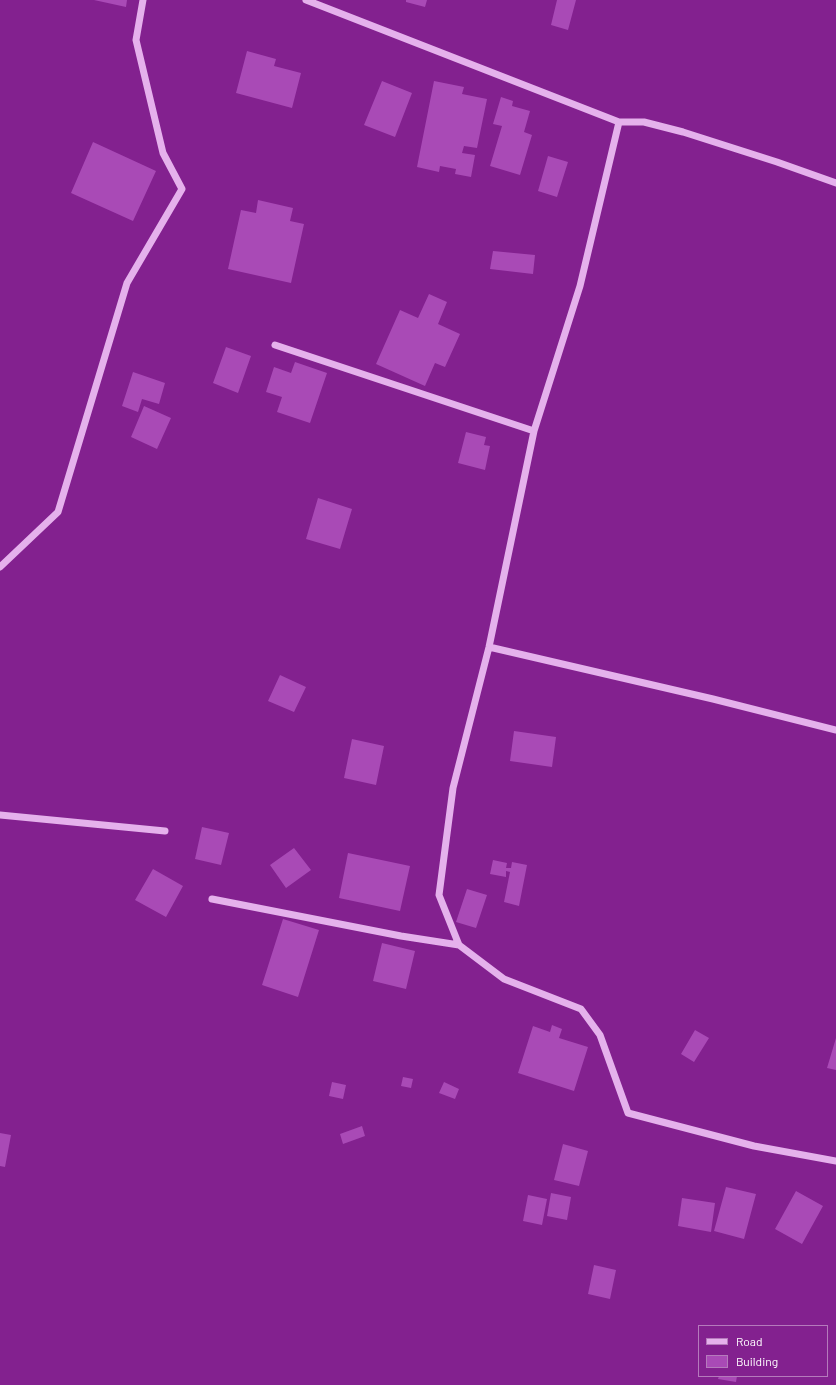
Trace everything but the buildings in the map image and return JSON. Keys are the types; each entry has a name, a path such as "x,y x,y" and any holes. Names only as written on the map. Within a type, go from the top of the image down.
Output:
{"street":[{"path":"0,567 58,512 127,283 182,189 163,153 136,40 143,0"},
{"path":"306,0 619,122 644,122 683,132 777,162 836,184"},
{"path":"459,945 439,895 453,788 489,647 534,431 580,286 619,122"},
{"path":"275,345 534,431"},
{"path":"489,647 713,699 836,730"},
{"path":"0,815 165,831"},
{"path":"212,899 401,936 459,945 504,979 581,1009 600,1035 628,1113 754,1146 836,1161"}]}
